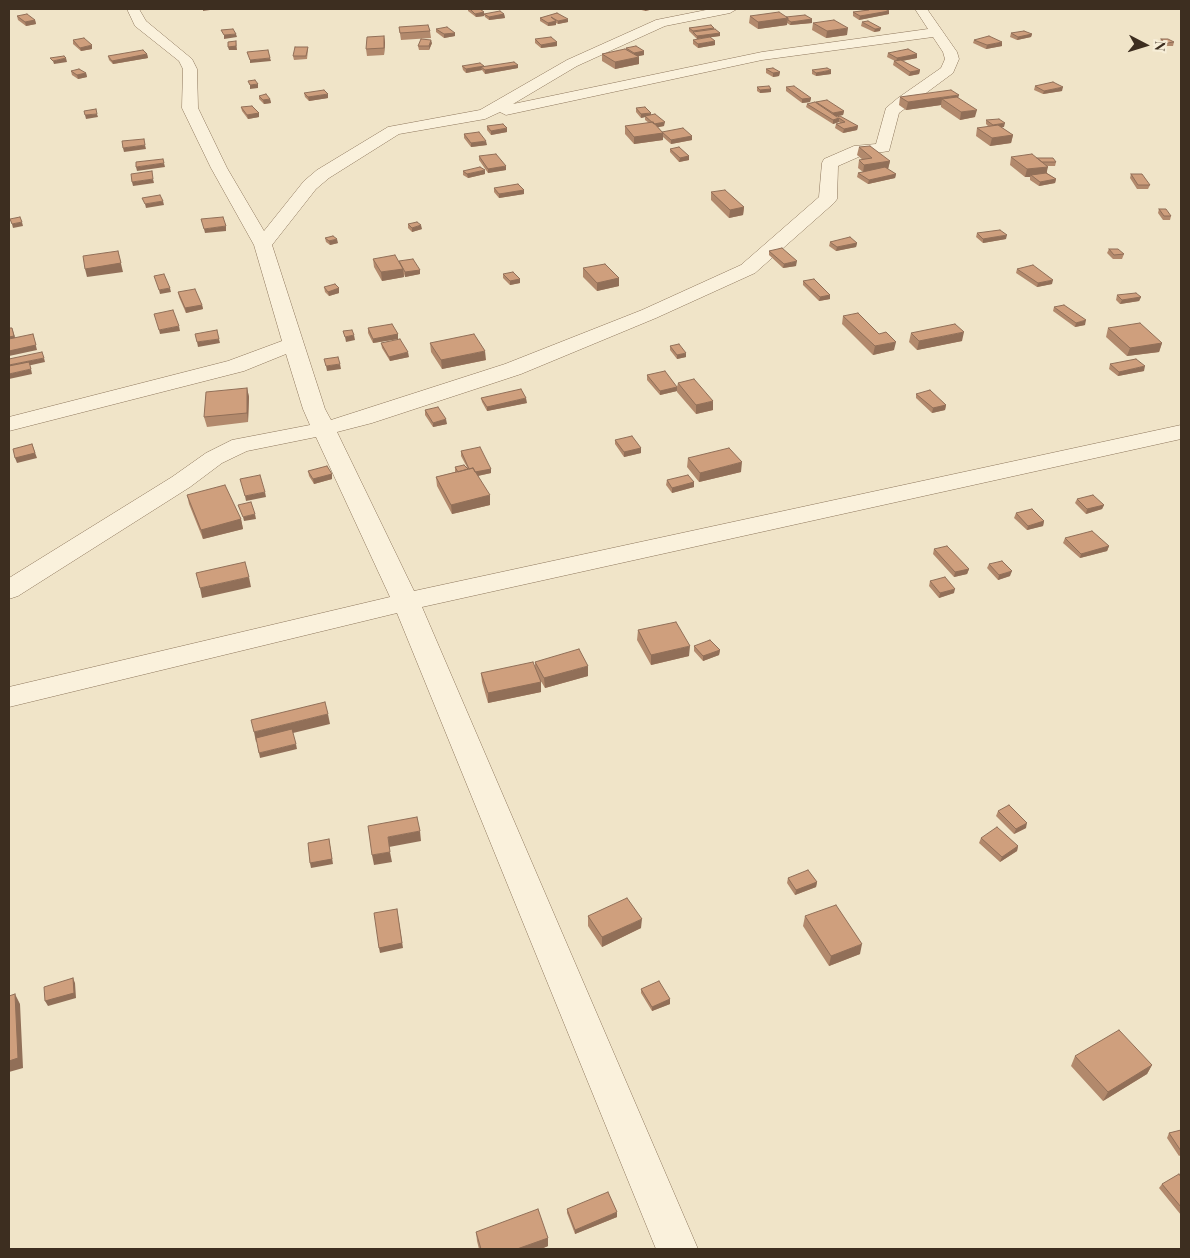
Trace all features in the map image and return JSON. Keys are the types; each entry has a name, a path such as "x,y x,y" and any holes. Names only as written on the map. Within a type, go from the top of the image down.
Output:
{"street":[{"path":"133,9 140,23 185,59 190,69 190,108 219,168 263,245 314,408 406,602 677,1249"},
{"path":"486,114 572,63 661,23 703,11 730,9"},
{"path":"9,590 181,482 214,458 240,445 323,429 364,418 513,369 648,314 748,269 828,199 830,163 860,150 884,148 892,111 903,101 948,70 952,59 921,9"},
{"path":"263,245 310,185 322,174 394,130 486,114 762,56 851,42 937,32"},
{"path":"9,424 236,366 294,344"},
{"path":"9,696 406,602 1181,432"}],"building":[{"path":"470,9 480,9 484,12 475,14"},
{"path":"868,9 885,9 889,11 860,16 853,12"},
{"path":"500,11 504,14 489,17 484,14"},
{"path":"779,12 788,18 758,22 750,16"},
{"path":"557,13 568,19 558,21 551,17 556,21 548,23 540,18"},
{"path":"27,14 35,20 25,22 17,16"},
{"path":"805,15 812,19 791,22 786,17"},
{"path":"834,20 848,28 827,31 813,23"},
{"path":"868,21 881,28 875,29 862,22"},
{"path":"428,25 430,31 400,33 399,27"},
{"path":"711,25 714,28 693,31 689,28"},
{"path":"447,27 455,33 444,34 436,29"},
{"path":"233,29 236,34 224,35 221,30"},
{"path":"715,29 720,33 697,36 693,32"},
{"path":"1024,31 1032,34 1018,37 1011,33"},
{"path":"384,36 384,48 366,49 367,37"},
{"path":"989,36 1002,42 987,45 974,40"},
{"path":"551,37 557,42 541,45 535,39"},
{"path":"710,37 715,41 698,44 693,40"},
{"path":"84,38 92,45 80,48 73,40"},
{"path":"421,39 431,40 429,46 418,46"},
{"path":"1161,39 1168,39 1174,42 1167,43"},
{"path":"236,41 236,46 228,47 228,42"},
{"path":"636,46 644,51 634,53 626,48"},
{"path":"295,47 308,47 306,56 293,56"},
{"path":"625,49 639,57 615,62 602,54"},
{"path":"908,49 917,54 897,58 888,53"},
{"path":"143,50 147,54 112,61 108,56"},
{"path":"268,50 270,58 250,60 247,52"},
{"path":"64,56 66,58 53,61 50,58"},
{"path":"901,60 920,70 910,72 894,61"},
{"path":"514,62 518,65 485,70 481,67"},
{"path":"480,63 484,66 466,69 462,66"},
{"path":"773,68 780,72 773,73 766,69"},
{"path":"827,68 831,70 816,73 812,70"},
{"path":"79,69 86,73 77,75 71,71"},
{"path":"255,80 258,84 250,85 248,81"},
{"path":"1053,82 1063,87 1044,91 1035,86"},
{"path":"769,86 771,89 760,90 757,87"},
{"path":"794,86 811,98 802,99 786,87"},
{"path":"324,90 328,94 308,97 304,93"},
{"path":"951,90 959,95 908,102 900,97"},
{"path":"266,94 270,99 263,100 259,96"},
{"path":"957,97 977,110 961,112 942,99"},
{"path":"827,100 844,111 833,113 816,102"},
{"path":"815,102 837,117 840,116 858,126 844,129 836,124 845,122 839,118 833,120 807,104"},
{"path":"252,106 259,113 247,115 241,107"},
{"path":"645,107 651,113 641,114 636,108"},
{"path":"96,109 97,114 85,115 84,111"},
{"path":"655,114 665,122 654,124 645,116"},
{"path":"999,119 1005,123 993,125 986,120"},
{"path":"653,122 663,133 634,137 625,126"},
{"path":"503,124 507,128 491,131 487,126"},
{"path":"998,125 1013,135 992,138 977,128"},
{"path":"683,128 692,136 671,140 662,132"},
{"path":"479,132 486,141 471,143 464,134"},
{"path":"144,139 145,145 123,148 122,141"},
{"path":"870,146 890,161 864,165 859,160 872,158 859,147"},
{"path":"679,147 689,156 680,158 670,149"},
{"path":"496,154 506,166 488,169 479,156"},
{"path":"1032,154 1048,167 1027,169 1011,157"},
{"path":"1037,158 1053,158 1056,162 1042,162"},
{"path":"163,159 164,163 136,167 136,162"},
{"path":"480,167 485,170 467,174 463,171"},
{"path":"885,167 896,174 869,180 858,173"},
{"path":"152,171 153,179 132,182 131,174"},
{"path":"1046,173 1056,179 1040,182 1031,175"},
{"path":"1131,174 1142,174 1150,185 1138,185"},
{"path":"518,184 524,190 499,194 494,188"},
{"path":"725,190 744,207 730,210 711,192"},
{"path":"160,195 163,201 145,204 142,198"},
{"path":"1159,209 1166,209 1171,216 1164,216"},
{"path":"20,217 22,222 12,224 10,219"},
{"path":"223,217 226,226 204,229 201,219"},
{"path":"417,222 421,225 412,228 408,224"},
{"path":"1000,230 1007,235 983,239 977,233"},
{"path":"333,236 337,239 329,241 325,238"},
{"path":"850,237 857,243 837,247 830,242"},
{"path":"782,248 797,261 784,264 769,251"},
{"path":"1109,249 1118,249 1124,254 1114,255"},
{"path":"118,251 121,263 85,269 83,256"},
{"path":"395,255 403,269 381,272 373,259"},
{"path":"413,259 420,270 405,272 399,261"},
{"path":"605,264 619,278 597,283 583,268"},
{"path":"1033,265 1053,280 1038,283 1017,269"},
{"path":"513,272 520,279 510,281 503,274"},
{"path":"164,274 170,288 159,290 154,276"},
{"path":"814,279 830,295 820,297 803,281"},
{"path":"335,284 339,288 328,292 324,287"},
{"path":"195,289 202,305 185,308 178,292"},
{"path":"1136,293 1141,297 1122,300 1117,295"},
{"path":"1064,305 1086,320 1076,323 1054,307"},
{"path":"173,310 179,326 159,330 154,314"},
{"path":"858,313 879,334 886,332 896,342 875,346 843,316"},
{"path":"1140,323 1162,343 1130,348 1108,328"},
{"path":"392,324 398,334 373,339 368,328"},
{"path":"955,324 964,332 919,341 911,333"},
{"path":"9,328 12,328 14,336 9,337"},
{"path":"217,330 219,339 197,342 195,334"},
{"path":"352,330 354,335 345,337 343,331"},
{"path":"33,334 36,345 9,351 9,339"},
{"path":"474,334 485,351 441,360 430,343"},
{"path":"400,339 408,352 389,357 381,343"},
{"path":"679,344 686,353 677,355 670,346"},
{"path":"42,352 44,358 9,365 9,359"},
{"path":"338,357 340,364 326,366 324,359"},
{"path":"1136,359 1145,366 1119,372 1110,364"},
{"path":"29,362 31,369 9,374 9,366"},
{"path":"665,371 677,387 660,391 647,375"},
{"path":"694,379 713,401 696,405 678,383"},
{"path":"247,388 247,413 204,417 206,392"},
{"path":"521,389 526,398 487,407 481,398"},
{"path":"930,390 946,405 933,408 916,394"},
{"path":"438,407 446,419 433,423 425,410"},
{"path":"632,436 641,448 624,452 615,440"},
{"path":"32,444 35,453 15,458 13,449"},
{"path":"480,447 491,469 475,472 473,468 469,469 461,451"},
{"path":"729,448 742,462 700,473 688,458"},
{"path":"464,465 468,469 458,472 455,467"},
{"path":"327,466 332,474 313,479 308,471"},
{"path":"473,468 490,495 451,505 436,477"},
{"path":"260,475 265,492 245,496 240,479"},
{"path":"688,475 694,482 672,488 667,480"},
{"path":"225,485 241,519 201,530 187,495"},
{"path":"1093,495 1104,505 1087,509 1077,499"},
{"path":"251,502 255,514 243,517 238,505"},
{"path":"1032,509 1044,521 1028,526 1016,513"},
{"path":"1092,531 1109,546 1081,554 1065,538"},
{"path":"947,546 969,569 955,572 934,549"},
{"path":"1002,561 1012,571 999,575 989,564"},
{"path":"245,562 249,577 200,588 196,573"},
{"path":"945,577 955,589 940,593 930,581"},
{"path":"676,622 690,646 651,655 638,630"},
{"path":"710,640 720,650 703,656 694,646"},
{"path":"579,649 588,666 544,678 535,662"},
{"path":"533,662 541,682 488,693 481,673"},
{"path":"325,702 328,714 254,732 251,720"},
{"path":"292,729 296,744 259,753 256,738"},
{"path":"1009,805 1027,823 1016,829 998,811"},
{"path":"417,817 420,831 388,837 390,852 372,855 368,826"},
{"path":"997,827 1018,846 1002,857 981,838"},
{"path":"329,839 332,859 310,863 308,843"},
{"path":"808,870 817,882 796,890 788,878"},
{"path":"627,898 642,919 602,937 588,916"},
{"path":"836,905 862,944 831,956 805,916"},
{"path":"397,909 402,943 379,948 374,913"},
{"path":"73,978 74,993 45,1001 44,987"},
{"path":"659,981 670,999 652,1007 641,989"},
{"path":"15,994 18,1058 9,1061 9,996"},
{"path":"1119,1030 1152,1065 1108,1092 1075,1056"},
{"path":"1181,1130 1181,1151 1169,1133"},
{"path":"1179,1174 1181,1177 1181,1207 1162,1184"},
{"path":"608,1192 617,1212 575,1230 567,1209"},
{"path":"538,1209 548,1238 517,1249 481,1249 476,1232"}]}
